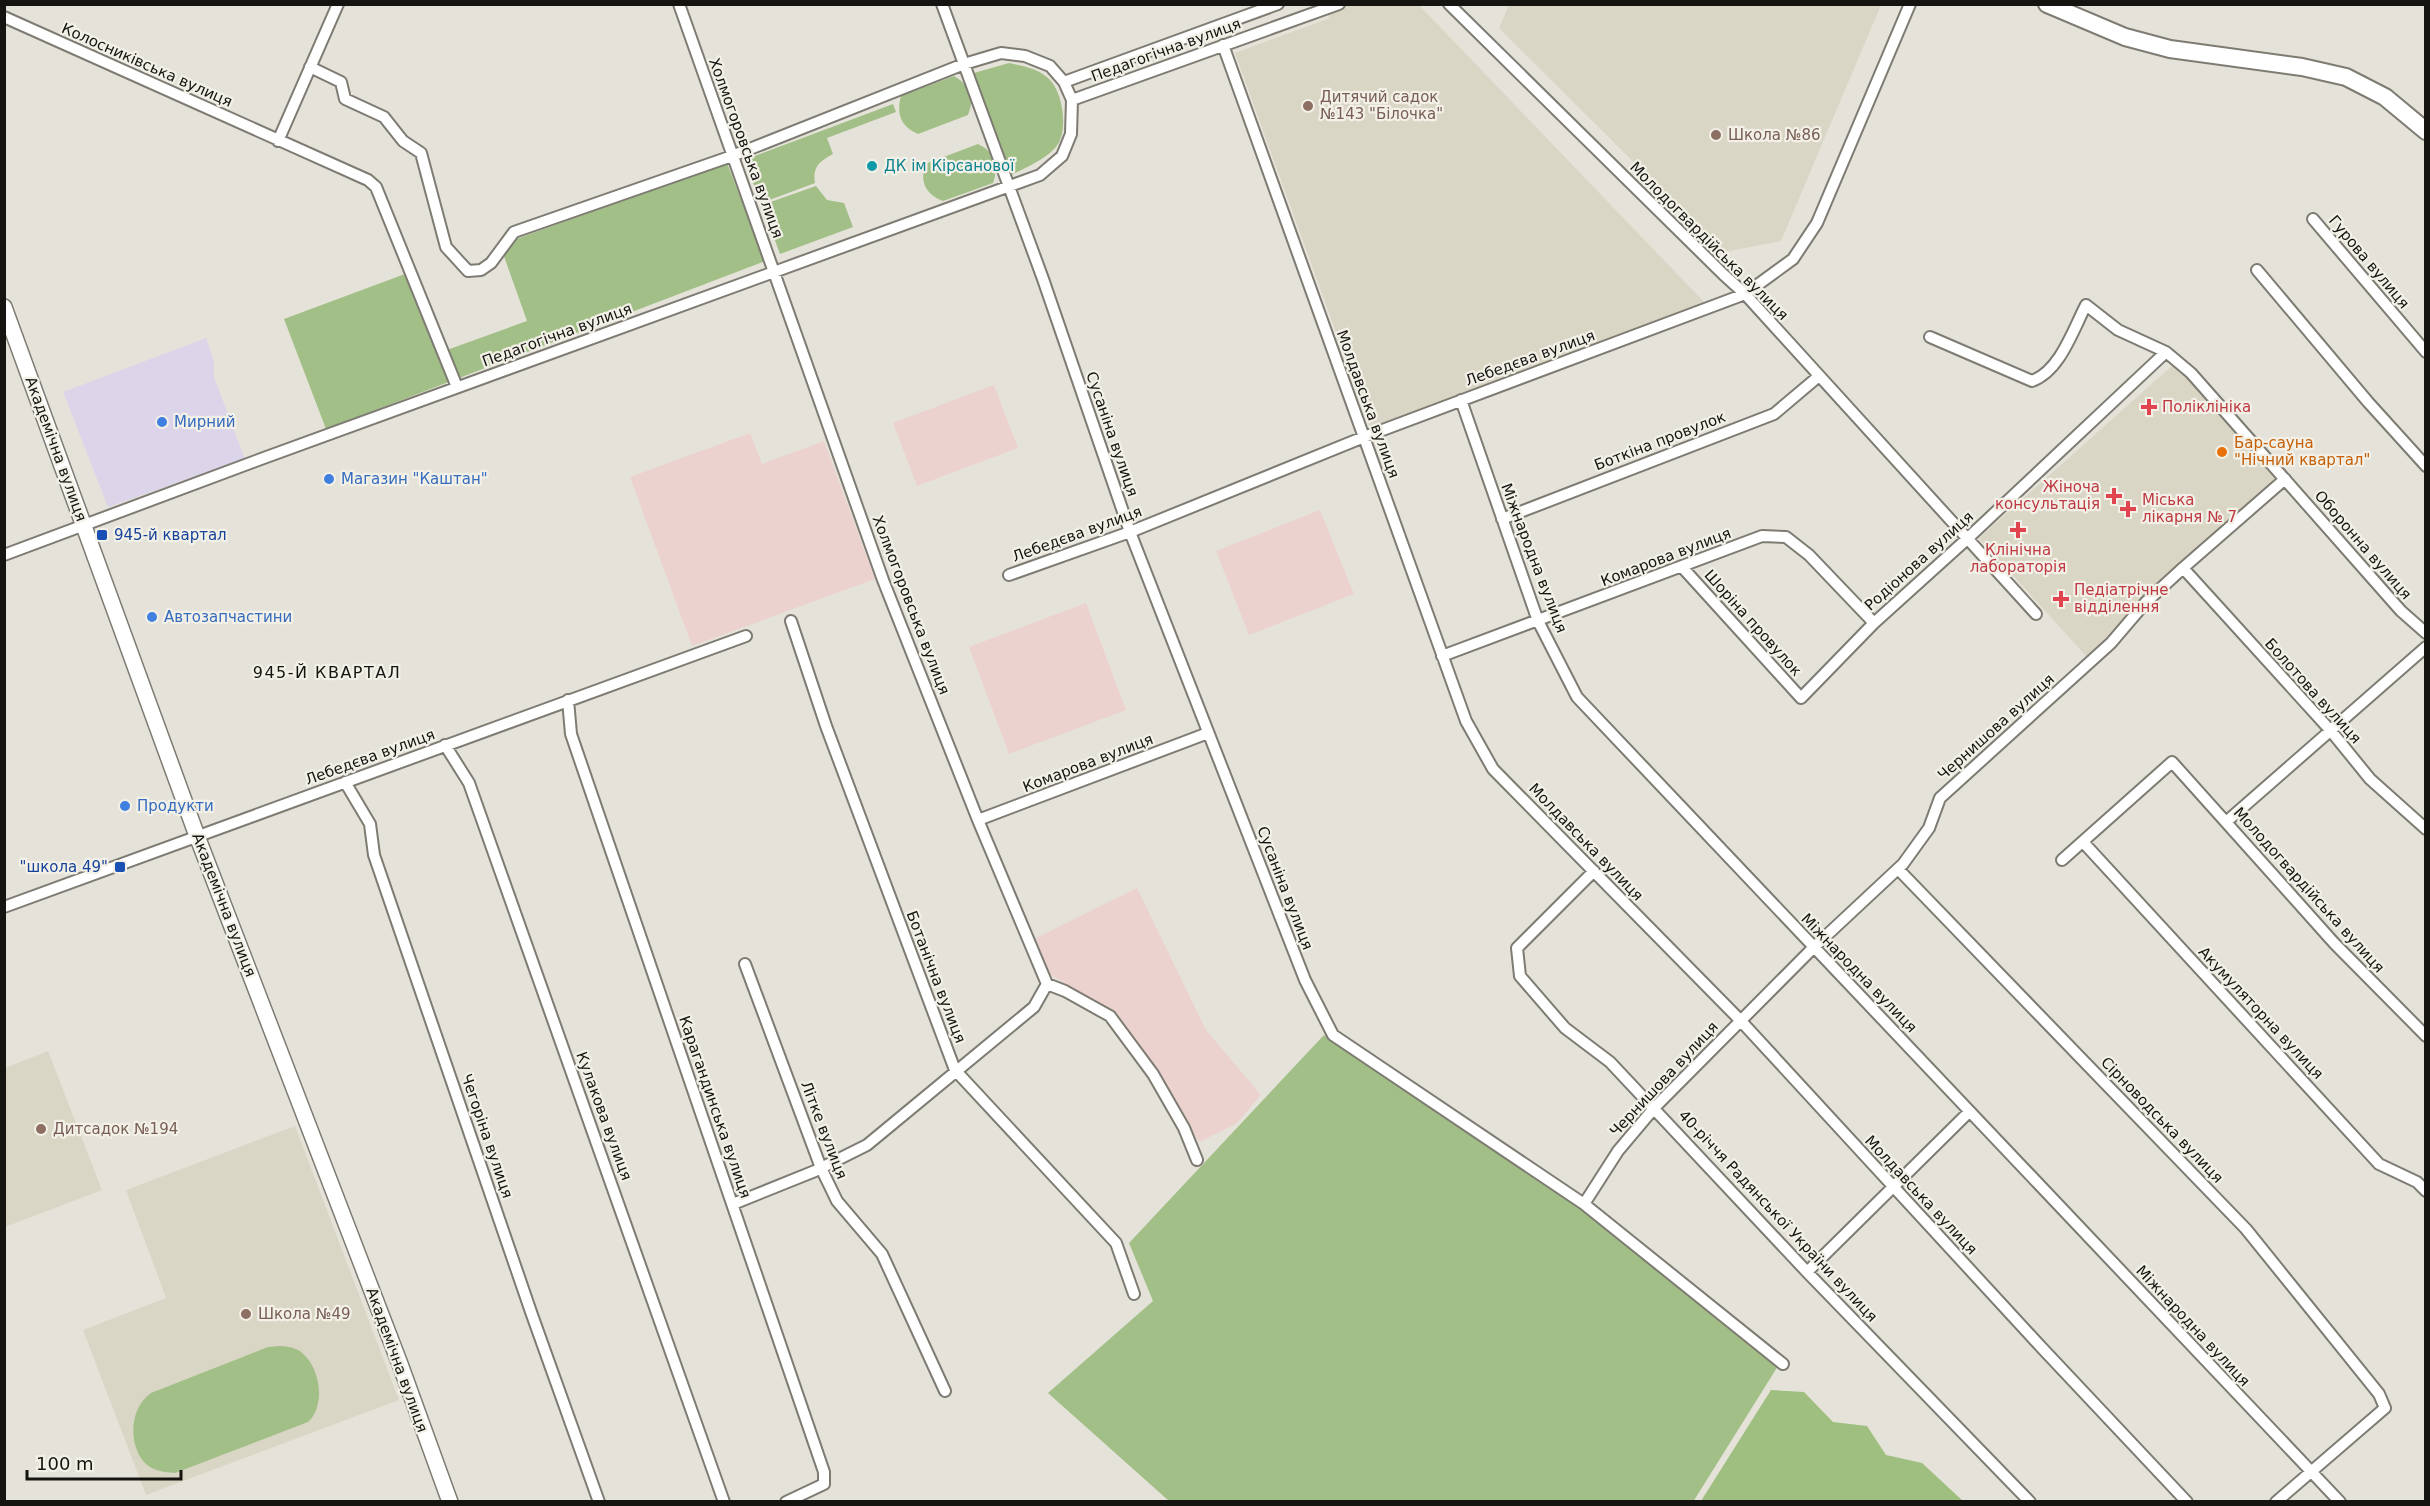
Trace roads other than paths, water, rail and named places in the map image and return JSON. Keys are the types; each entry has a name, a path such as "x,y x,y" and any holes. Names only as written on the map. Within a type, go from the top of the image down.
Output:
{"main road":[{"path":"2047,4 2126,37 2170,49 2302,67 2346,77 2385,97 2426,131"},
{"name":"Академічна вулиця","path":"4,307 197,836 450,1502"}],"street":[{"path":"278,141 338,4"},
{"name":"Холмогоровська вулиця","path":"679,4 883,580 978,820 1047,984"},
{"name":"Сусаніна вулиця","path":"942,4 1043,279 1130,532 1305,980 1333,1035 1584,1204"},
{"name":"Педагогічна вулиця","path":"4,555 1040,175 1062,156 1071,134 1072,100 1065,81 1278,4"},
{"name":"Педагогічна вулиця","path":"1072,100 1340,4"},
{"name":"Молодогвардійська вулиця","path":"1449,4 1745,294 2036,614"},
{"name":"Лебедєва вулиця","path":"1009,575 1130,532 1364,437 1745,294 1793,259 1817,224 1910,4"},
{"name":"Колосниківська вулиця","path":"4,17 368,180 376,186 457,387"},
{"name":"Молдавська вулиця","path":"1223,45 1466,721 1493,769 1740,1020 2187,1502"},
{"path":"310,67 341,82 345,99 384,117 403,141 421,153 446,247 468,271 481,270 491,263 514,232 732,156 964,64 1001,52 1025,56 1050,66 1065,81"},
{"name":"Гурова вулиця","path":"2313,219 2426,352"},
{"path":"2257,270 2368,402 2426,466"},
{"name":"Оборонна вулиця","path":"1930,337 2032,381 2043,377 2053,365 2086,305 2118,330 2166,352 2192,373 2401,611 2426,633"},
{"name":"Родіонова вулиця","path":"1801,698 1874,623 2166,352"},
{"name":"Боткіна провулок","path":"1502,519 1773,414 1819,376"},
{"name":"Міжнародна вулиця","path":"1461,400 1538,621 1578,697 1813,948 2340,1502"},
{"name":"Чернишова вулиця","path":"1584,1204 1618,1151 1654,1107 1813,948 1898,868 1929,828 1940,798 2112,643 2146,602 2285,478"},
{"name":"Комарова вулиця","path":"1442,656 1762,536 1786,537 1809,555 1874,623"},
{"name":"Шоріна провулок","path":"1682,567 1801,698"},
{"name":"Болотова вулиця","path":"2183,568 2331,731 2370,779 2426,829"},
{"name":"Ботанічна вулиця","path":"791,621 826,726 955,1070 1116,1244 1134,1294"},
{"name":"Лебедєва вулиця","path":"4,907 746,636"},
{"path":"2226,822 2426,647"},
{"name":"Карагандинська вулиця","path":"568,700 571,734 825,1472 824,1484 786,1502"},
{"name":"Комарова вулиця","path":"978,820 1208,733"},
{"name":"Кулакова вулиця","path":"445,745 469,783 724,1502"},
{"name":"Молодогвардійська вулиця","path":"2083,842 2172,762 2334,943 2426,1036"},
{"name":"Чегоріна вулиця","path":"345,782 370,824 374,855 531,1312 599,1502"},
{"path":"2062,860 2083,842"},
{"name":"Акумуляторна вулиця","path":"2083,842 2379,1164 2417,1182 2426,1191"},
{"name":"Сірноводська вулиця","path":"1898,868 2246,1229 2379,1394 2385,1408 2309,1470"},
{"name":"40-річчя Радянської України вулиця","path":"1594,871 1517,948 1520,976 1565,1028 1610,1062 1654,1107 1807,1272 2030,1502"},
{"name":"Літке вулиця","path":"745,964 821,1168 837,1202 882,1254 945,1391"},
{"path":"733,1204 821,1168 867,1145 1034,1007 1047,984 1065,991 1110,1017 1153,1074 1184,1128 1197,1160"},
{"path":"1807,1272 1970,1112"},
{"path":"1584,1204 1783,1365"},
{"path":"2276,1502 2309,1470"}],"place":[{"name":"Дитячий садок №143 \"Білочка\"","path":"1308,106"},
{"name":"Школа №86","path":"1716,135"},
{"name":"ДК ім Кірсанової","path":"872,166"},
{"name":"Поліклініка","path":"2149,407"},
{"name":"Мирний","path":"162,422"},
{"name":"Бар-сауна \"Нічний квартал\"","path":"2222,452"},
{"name":"Магазин \"Каштан\"","path":"329,479"},
{"name":"Жіноча консультація","path":"2114,496"},
{"name":"Міська лікарня № 7","path":"2128,509"},
{"name":"Клінічна лабораторія","path":"2018,530"},
{"name":"945-й квартал","path":"102,535"},
{"name":"Педіатрічне відділення","path":"2061,599"},
{"name":"Автозапчастини","path":"152,617"},
{"name":"Продукти","path":"125,806"},
{"name":"\"школа 49\"","path":"120,867"},
{"name":"Дитсадок №194","path":"41,1129"},
{"name":"Школа №49","path":"246,1314"}],"district":[{"name":"945-Й КВАРТАЛ","path":"327,672"}]}
